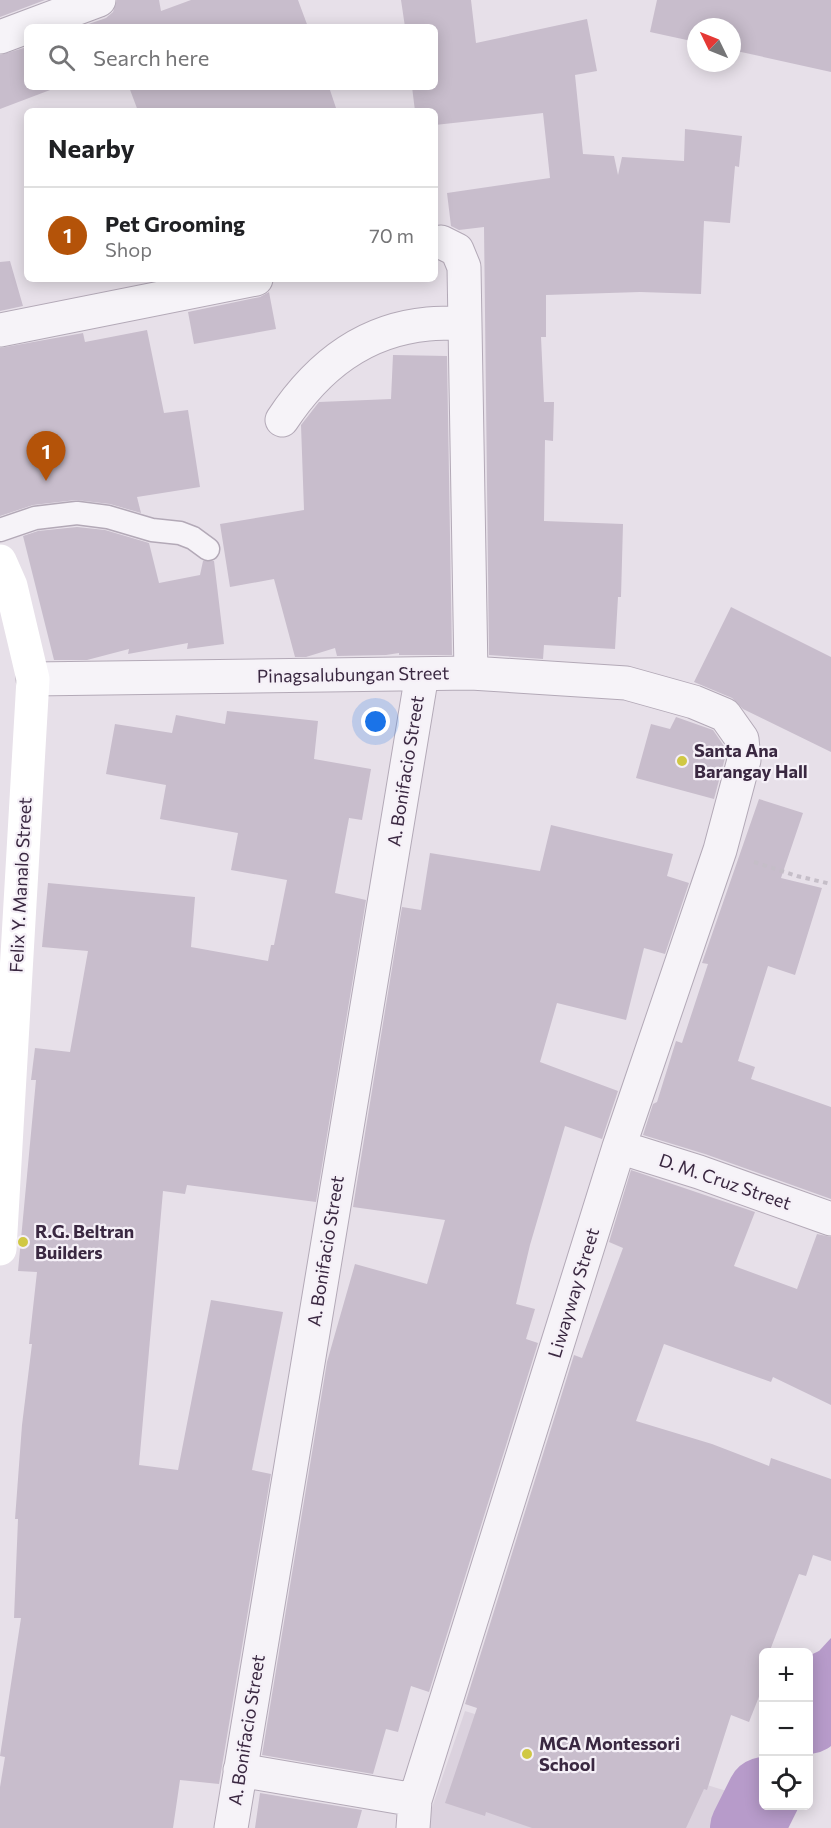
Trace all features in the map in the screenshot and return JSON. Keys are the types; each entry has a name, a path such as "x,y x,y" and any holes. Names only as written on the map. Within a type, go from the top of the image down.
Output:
{"main road":[{"name":"Felix Y. Manalo Street","path":"0,561 11,586 33,679 0,1249"}],"street":[{"path":"35,24 99,0"},
{"path":"0,37 24,28"},
{"path":"438,242 457,249 464,267 471,674"},
{"path":"0,330 241,282"},
{"path":"282,420 295,401 331,362 354,347 393,330 427,324 465,323"},
{"name":"A. Bonifacio Street","path":"231,1828 422,674"},
{"name":"Pinagsalubungan Street","path":"33,679 471,674 626,683 694,702 725,715 742,739 744,760"},
{"name":"Liwayway Street","path":"414,1814 619,1147 720,850 744,760"},
{"name":"D. M. Cruz Street","path":"619,1147 699,1172 831,1219"},
{"path":"240,1770 414,1814"}],"lane":[{"path":"0,530 35,518 77,513 108,518 152,530 180,533 193,538 208,549"}],"path":[{"path":"720,850 797,876 831,884"}],"shaded area":[{"path":"831,1638 831,1683 813,1669 813,1658"},
{"name":"MCA Montessori School","path":"465,1711 743,1796 727,1828 425,1828"}],"building":[{"path":"0,0 45,0 0,17"},
{"path":"117,0 159,0 161,11 191,0 298,0 307,24 89,24 106,18 113,12"},
{"path":"401,0 471,0 476,43 587,19 597,71 575,75 583,154 614,156 618,175 622,157 684,161 685,129 742,136 739,167 735,166 730,223 704,221 701,294 640,292 546,295 546,337 541,337 544,402 554,402 553,441 545,440 544,521 623,524 621,597 618,597 615,649 544,645 543,659 489,655 484,227 459,230 451,226 447,193 550,178 543,113 438,125 438,108 415,108 412,90 438,90 438,24 405,24"},
{"path":"657,0 831,0 831,72 741,52 741,18 687,18 687,40 650,32"},
{"path":"24,48 24,90 50,90 0,109 0,55"},
{"path":"130,90 330,90 336,108 137,108"},
{"path":"10,261 23,306 0,311 0,262"},
{"path":"269,292 276,329 194,344 188,312 260,297"},
{"path":"147,330 164,413 188,410 200,487 137,497 141,513 110,504 76,500 33,505 0,516 0,348 83,333 85,342"},
{"path":"393,355 447,356 452,655 399,655 399,653 337,656 335,648 306,657 295,657 274,579 230,587 220,524 304,510 301,425 319,402 391,399"},
{"path":"77,527 105,530 149,543 159,583 200,575 203,561 214,561 224,644 187,649 188,643 128,654 129,649 87,660 54,660 23,536 38,531"},
{"path":"731,607 831,657 831,752 743,709 732,698 694,682"},
{"path":"227,711 318,721 314,759 371,769 362,820 349,818 335,893 366,900 316,1202 187,1185 185,1194 163,1191 139,1465 178,1470 211,1300 283,1312 252,1470 271,1474 219,1784 180,1780 173,1828 0,1828 0,1787 5,1757 0,1756 21,1618 14,1618 18,1519 15,1519 37,1272 18,1271 36,1080 31,1080 35,1048 70,1052 88,951 42,947 48,883 195,897 191,947 268,961 271,945 274,945 287,880 231,870 238,833 160,819 166,785 106,774 115,724 172,733 176,715 225,724"},
{"name":"Santa Ana Barangay Hall","path":"676,717 713,730 724,746 725,758 714,799 636,778 651,724 670,729"},
{"path":"759,799 803,813 781,878 822,888 795,975 768,966 738,1061 755,1067 751,1079 831,1107 831,1199 705,1154 643,1135 653,1104 657,1102 676,1041 682,1043 708,964 702,963"},
{"path":"551,825 673,854 667,876 689,883 665,954 644,948 626,1020 557,1003 540,1062 618,1091 602,1139 565,1126 530,1245 516,1304 535,1309 526,1339 538,1343 429,1692 411,1686 398,1732 386,1729 373,1774 262,1755 327,1362 355,1264 427,1284 445,1220 353,1207 402,907 421,910 430,853 540,871"},
{"path":"631,1170 755,1212 734,1266 797,1289 817,1234 831,1237 831,1405 773,1377 771,1382 664,1344 636,1421 712,1444 769,1466 771,1458 831,1479 831,1561 813,1555 806,1576 799,1574 771,1648 759,1648 759,1697 749,1722 731,1715 707,1790 704,1789 686,1828 532,1828 486,1812 485,1816 445,1803 477,1708 465,1704 574,1355 582,1358 623,1248 609,1242"},
{"path":"260,1793 362,1810 357,1828 255,1828"}],"waterway":[{"path":"813,1710 831,1686"},
{"path":"747,1828 759,1804"}],"place":[{"name":"Pet Grooming","path":"46,481"},
{"name":"Santa Ana Barangay Hall","path":"682,761"},
{"name":"R.G. Beltran Builders","path":"23,1242"},
{"name":"MCA Montessori School","path":"527,1754"}]}
